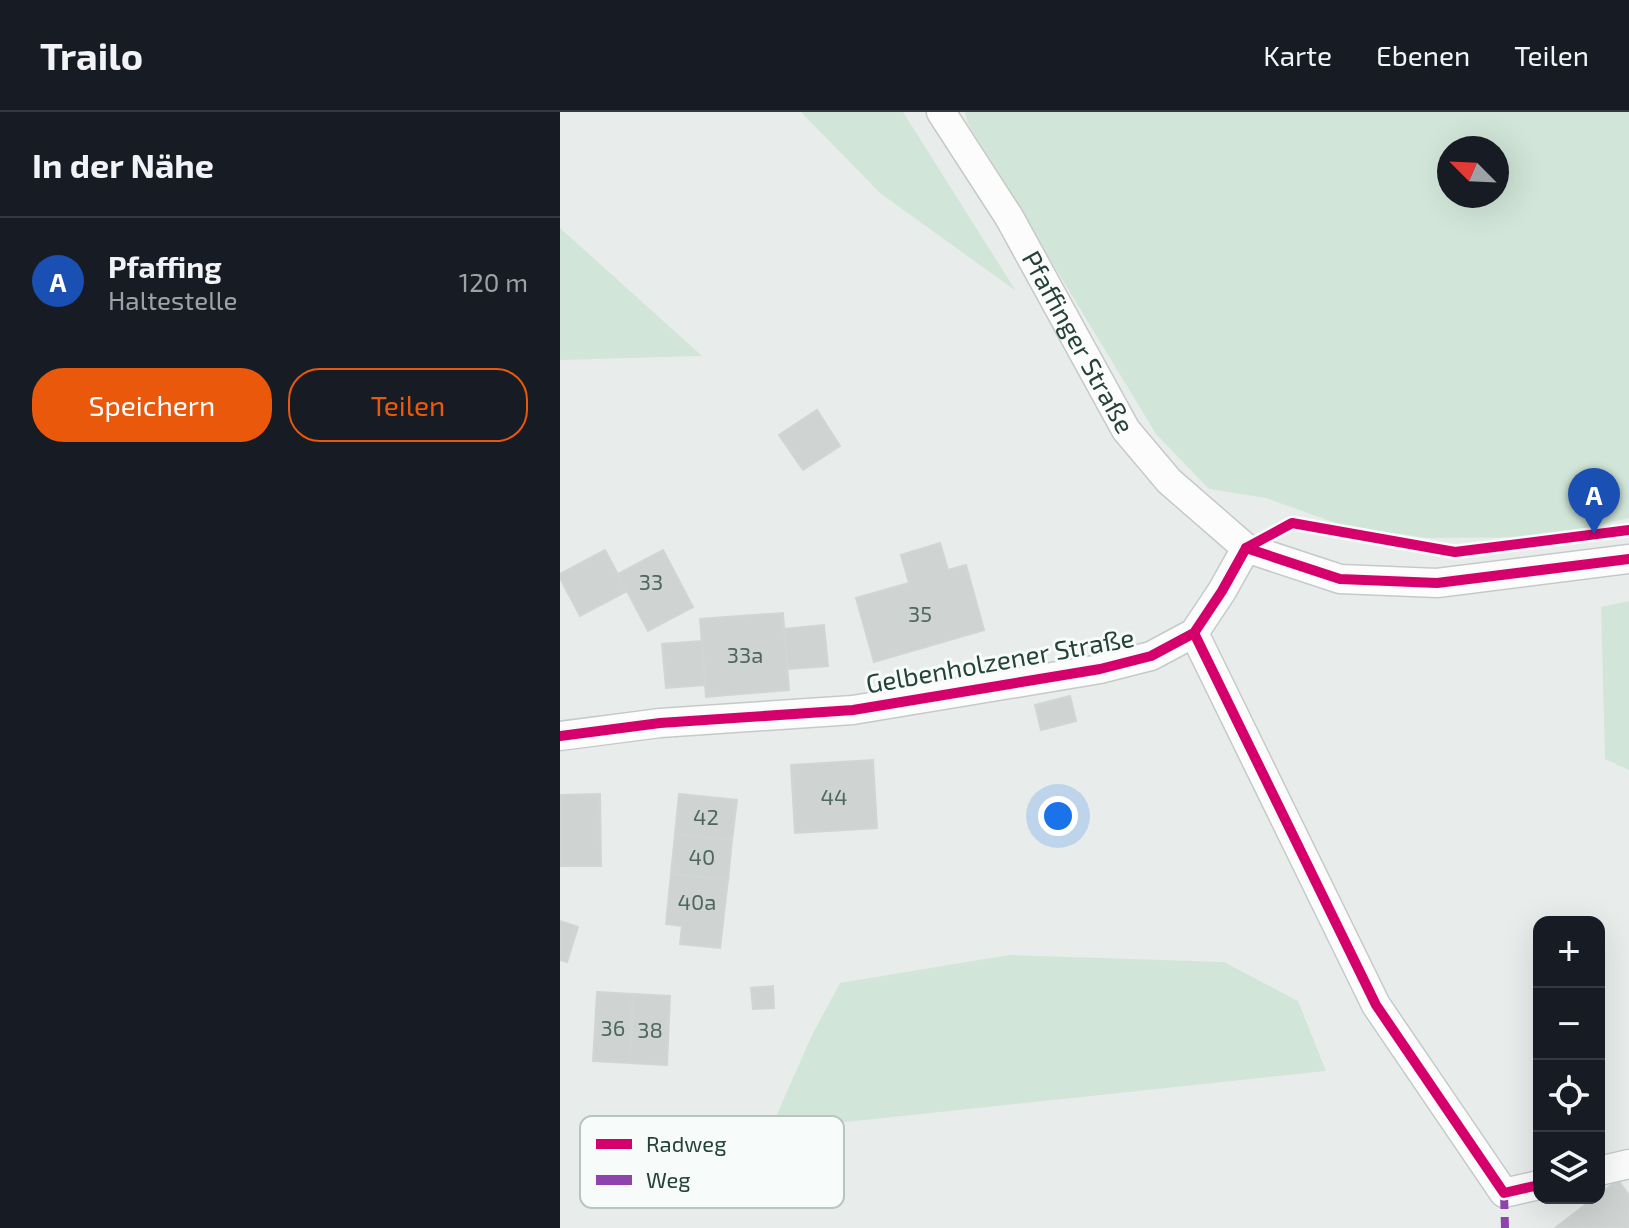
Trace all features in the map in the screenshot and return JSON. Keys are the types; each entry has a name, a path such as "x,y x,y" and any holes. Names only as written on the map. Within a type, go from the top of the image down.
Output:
{"street":[{"name":"Pfaffinger Straße","path":"941,112 1009,217 1126,430 1169,481 1246,548"},
{"path":"1246,548 1340,579 1437,583 1629,559"},
{"name":"Gelbenholzener Straße","path":"560,736 660,723 853,710 1100,669 1151,656 1194,633 1246,548"},
{"path":"1194,633 1376,1005 1504,1193 1533,1186"},
{"path":"1605,1170 1629,1164"}],"green space":[{"path":"801,112 903,112 1016,291 880,193"},
{"path":"965,112 1629,112 1629,518 1544,537 1427,538 1344,526 1266,498 1209,489 1156,434 968,124"},
{"path":"560,228 702,356 560,360"},
{"path":"1629,601 1629,770 1605,759 1601,607"},
{"path":"1009,955 1224,962 1298,1001 1326,1071 844,1122 844,1116 776,1116 812,1035 840,983"}],"building":[{"path":"817,410 840,446 803,470 779,435"},
{"path":"940,543 948,570 966,565 984,630 874,662 856,598 909,583 901,555"},
{"path":"605,550 627,591 580,616 560,574"},
{"path":"663,550 693,607 648,631 618,574"},
{"path":"783,613 789,690 706,697 700,619"},
{"path":"824,625 828,666 788,669 784,629"},
{"path":"702,641 705,685 666,688 662,644"},
{"path":"1070,696 1076,721 1041,730 1035,705"},
{"path":"873,760 877,828 795,833 791,765"},
{"path":"600,794 601,866 560,866 560,795"},
{"path":"679,794 737,800 732,840 675,834"},
{"path":"675,834 732,840 728,880 671,874"},
{"path":"671,874 728,880 720,948 680,944 682,926 666,924"},
{"path":"560,921 578,927 567,962 560,960"},
{"path":"773,986 774,1008 753,1009 751,988"},
{"path":"597,992 633,994 630,1063 593,1061"},
{"path":"633,994 670,996 667,1065 630,1063"},
{"path":"1618,1180 1629,1195 1629,1228 1555,1228 1586,1204 1605,1204 1605,1190"}],"marked path":[{"path":"1504,1193 1505,1228"}],"cycle path":[{"path":"1246,548 1292,523 1455,552 1629,530"},
{"path":"1246,548 1340,579 1437,583 1629,559"},
{"path":"560,736 660,723 853,710 1100,669 1151,656 1194,633 1246,548"},
{"path":"1194,633 1376,1005 1504,1193 1533,1186"}],"place":[{"name":"Pfaffing","path":"1594,534"}]}
